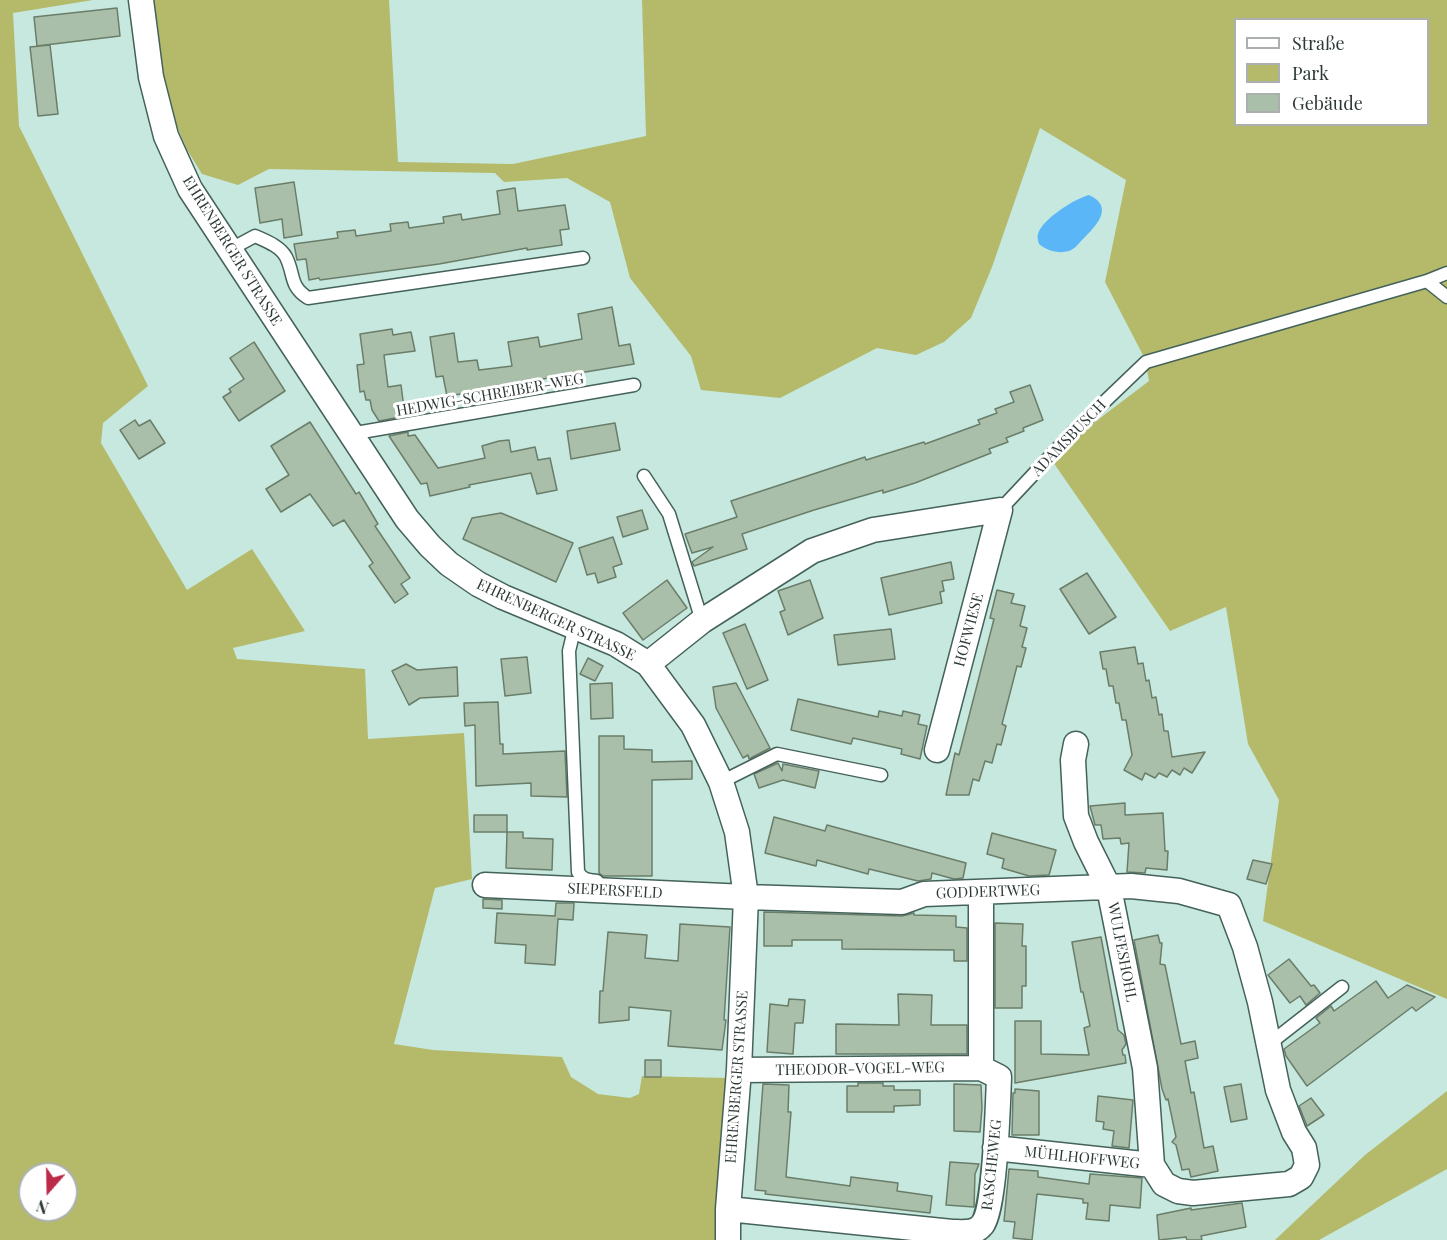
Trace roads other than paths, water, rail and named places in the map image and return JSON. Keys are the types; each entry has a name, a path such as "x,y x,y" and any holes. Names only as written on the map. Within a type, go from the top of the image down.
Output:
{"street":[{"name":"EHRENBERGER STRASSE","path":"141,0 151,77 166,135 190,189 407,519 430,546 478,584 616,644 648,664 693,725 721,782 737,832 746,897 739,1070 728,1209 728,1240"},
{"path":"648,664 702,621 812,551 873,530 1000,510"},
{"name":"HOFWIESE","path":"937,750 1000,510"},
{"name":"WULFESHOHL","path":"1076,744 1073,760 1076,816 1109,888 1144,1068 1152,1166"},
{"name":"SIEPERSFELD","path":"484,885 746,897"},
{"name":"GODDERTWEG","path":"746,897 902,902 924,894 1131,886 1179,891 1230,905"},
{"path":"981,893 981,1068"},
{"name":"MÜHLHOFFWEG","path":"995,1148 1152,1166 1164,1184 1178,1191 1193,1193 1289,1184 1301,1177 1306,1165 1304,1148 1294,1132 1278,1090 1260,1002 1245,947 1230,905"},
{"name":"THEODOR-VOGEL-WEG","path":"739,1070 981,1068"},
{"name":"RASCHEWEG","path":"728,1209 952,1232 974,1232 988,1215 999,1077 981,1068"}],"lane":[{"path":"229,250 255,236 272,243 285,255 297,291 308,298 583,258"},
{"name":"ADAMSBUSCH","path":"1000,510 1074,431 1146,362 1427,281 1447,273"},
{"path":"1427,281 1447,297"},
{"name":"HEDWIG-SCHREIBER-WEG","path":"350,434 634,386"},
{"path":"644,476 669,514 702,621"},
{"path":"575,626 569,651 578,872 581,877 588,880 708,885 746,897"},
{"path":"721,782 777,754 881,775"},
{"path":"1269,1044 1342,987"}],"water":[{"path":"1089,195 1101,205 1101,217 1077,246 1069,251 1057,252 1039,244 1038,234 1052,216"}]}
